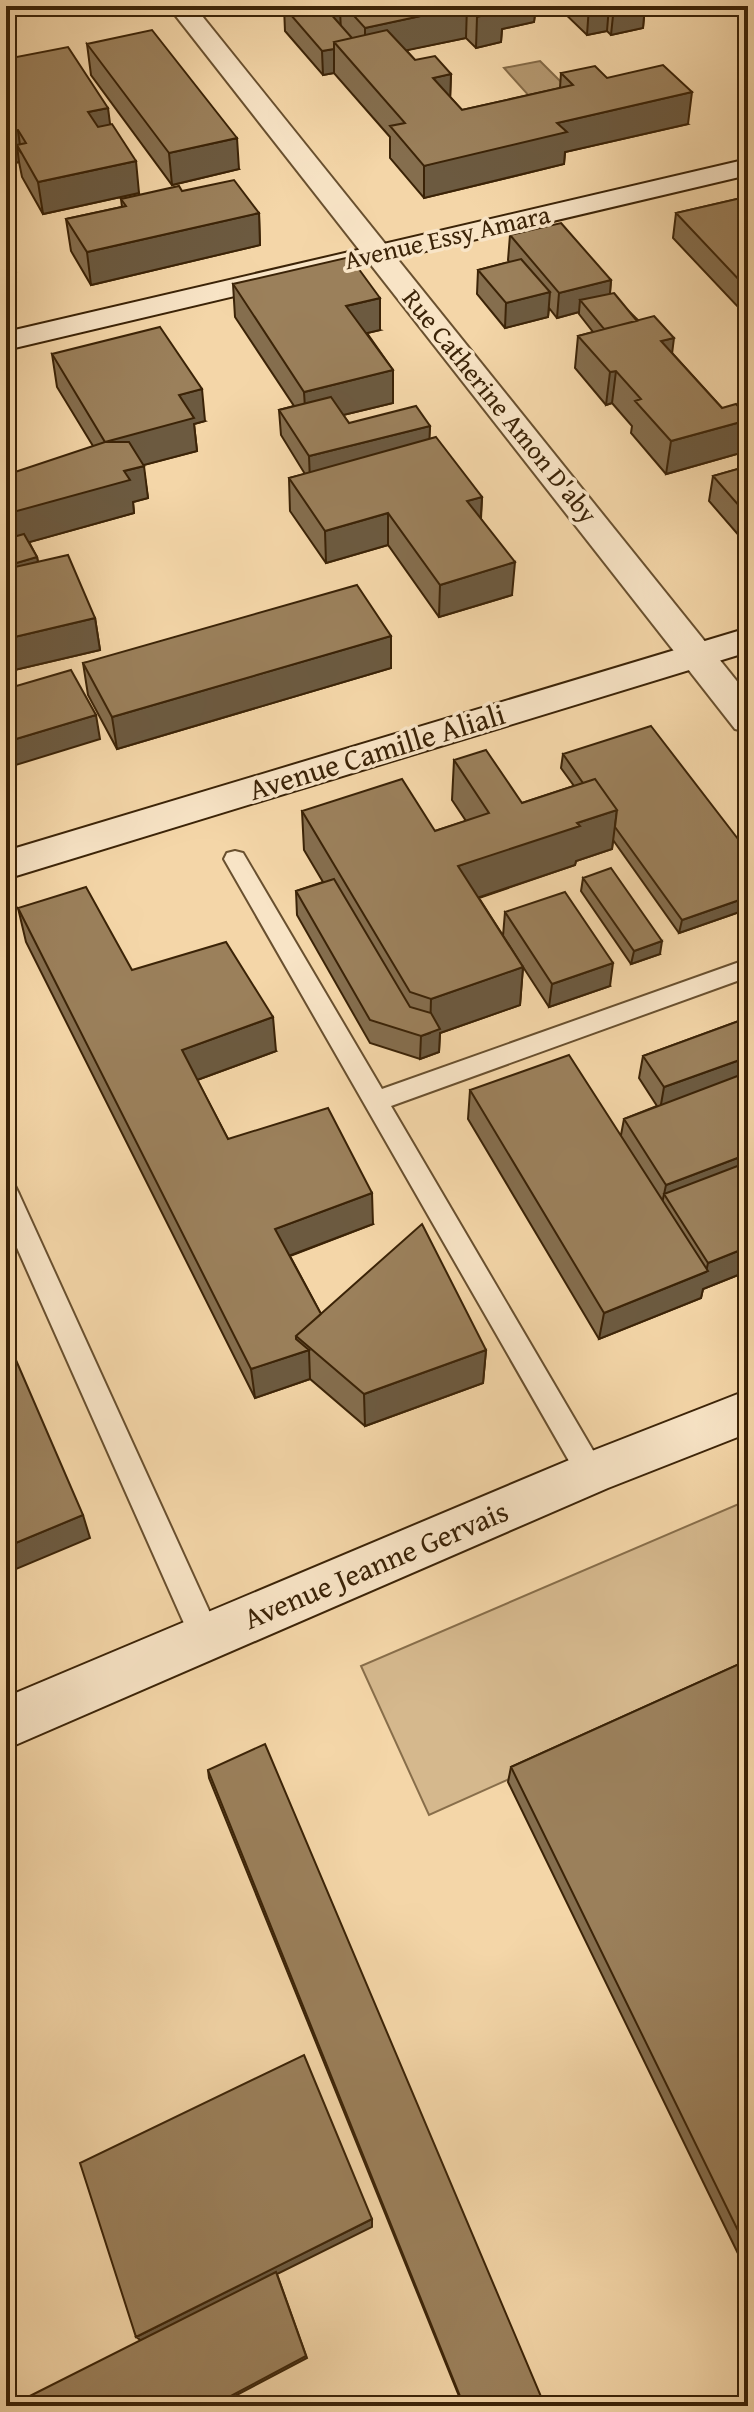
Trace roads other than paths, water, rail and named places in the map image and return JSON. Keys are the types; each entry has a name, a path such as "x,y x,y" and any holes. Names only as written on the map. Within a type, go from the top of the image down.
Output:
{"street":[{"name":"Rue Catherine Amon D'aby","path":"181,6 748,720"},
{"name":"Avenue Essy Amara","path":"6,341 748,167"},
{"name":"Avenue Camille Aliali","path":"6,865 748,640"},
{"name":"Avenue Jeanne Gervais","path":"6,1723 591,1473 748,1411"}],"lane":[{"path":"235,859 591,1473"},
{"path":"375,1102 748,968"},
{"path":"6,1194 206,1638"}]}
